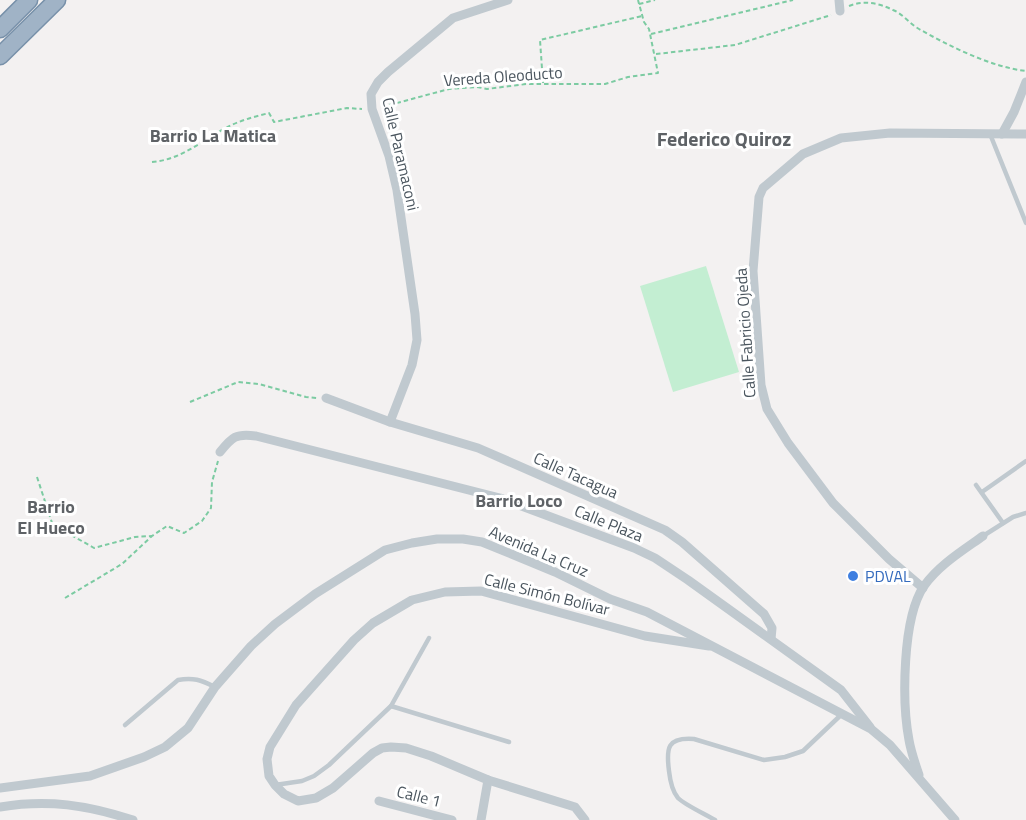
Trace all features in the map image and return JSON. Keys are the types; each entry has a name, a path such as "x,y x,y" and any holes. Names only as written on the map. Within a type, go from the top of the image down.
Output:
{"highway":[{"path":"0,29 29,0"},
{"path":"0,56 57,0"}],"street":[{"name":"Calle Paramaconi","path":"390,422 412,365 417,340 397,190 389,156 372,109 372,94 378,82 453,18 508,0"},
{"path":"839,0 840,11"},
{"path":"1002,134 1026,82"},
{"name":"Calle Fabricio Ojeda","path":"923,588 833,503 788,443 767,409 761,386 753,271 757,206 763,188 803,153 827,142 860,135 890,133 1026,134"},
{"name":"Calle Tacagua","path":"326,398 390,422 478,448 665,530 682,542 764,614 772,628 771,639"},
{"name":"Calle Plaza","path":"220,452 230,439 244,434 256,436 500,498 597,533 655,558 771,639 841,690 872,729"},
{"path":"919,778 909,739 906,703 908,639 913,610 923,588 941,566 983,536"},
{"name":"Avenida La Cruz","path":"0,788 90,776 165,747 188,728 214,687 251,646 274,624 315,594 385,550 437,539 464,539 482,542 506,551 610,599 647,612 872,729 890,745 955,820"},
{"name":"Calle Simón Bolívar","path":"275,785 269,776 267,759 270,747 296,705 354,640 373,624 412,600 445,592 481,591 645,636 714,646"},
{"path":"275,785 284,794 298,801 316,798 333,788 373,753 391,747 406,748 488,780 575,807 585,820"},
{"path":"480,820 488,780"},
{"name":"Calle 1","path":"379,801 452,820"},
{"path":"0,807 54,802 111,813 133,820"}],"lane":[{"path":"990,134 1026,223"},
{"path":"982,492 1026,461"},
{"path":"976,485 1004,523"},
{"path":"983,536 1021,513 1026,513"},
{"path":"275,785 302,781 314,776 329,765 391,706 429,638"},
{"path":"126,725 178,680 200,679 214,687"},
{"path":"391,706 509,742"},
{"path":"715,820 679,799 670,781 667,754 672,742 685,738 694,739 764,760 785,758 803,751 842,714"}],"path":[{"path":"655,0 638,2 651,34 656,54 735,45 840,11 863,1 896,11 917,28 981,58 1016,70 1026,70"},
{"path":"651,34 793,0"},
{"path":"543,83 540,40 642,16"},
{"name":"Vereda Oleoducto","path":"152,162 179,156 222,130 246,119 269,113 274,122 347,108 372,109 449,89 543,83 605,84 628,77 658,73 656,54"},
{"path":"190,402 238,382 259,384 306,397 326,398"},
{"path":"65,598 122,564 152,536 167,526 184,533 202,521 211,508 212,482 220,452"},
{"path":"37,477 55,532 66,532 94,549 135,537 152,536"}],"green space":[{"path":"706,266 739,372 673,392 640,286"}],"place":[{"name":"PDVAL","path":"853,576"}],"district":[{"name":"Barrio La Matica","path":"213,135"},
{"name":"Federico Quiroz","path":"724,138"},
{"name":"Barrio Loco","path":"519,500"},
{"name":"Barrio El Hueco","path":"51,516"}]}
